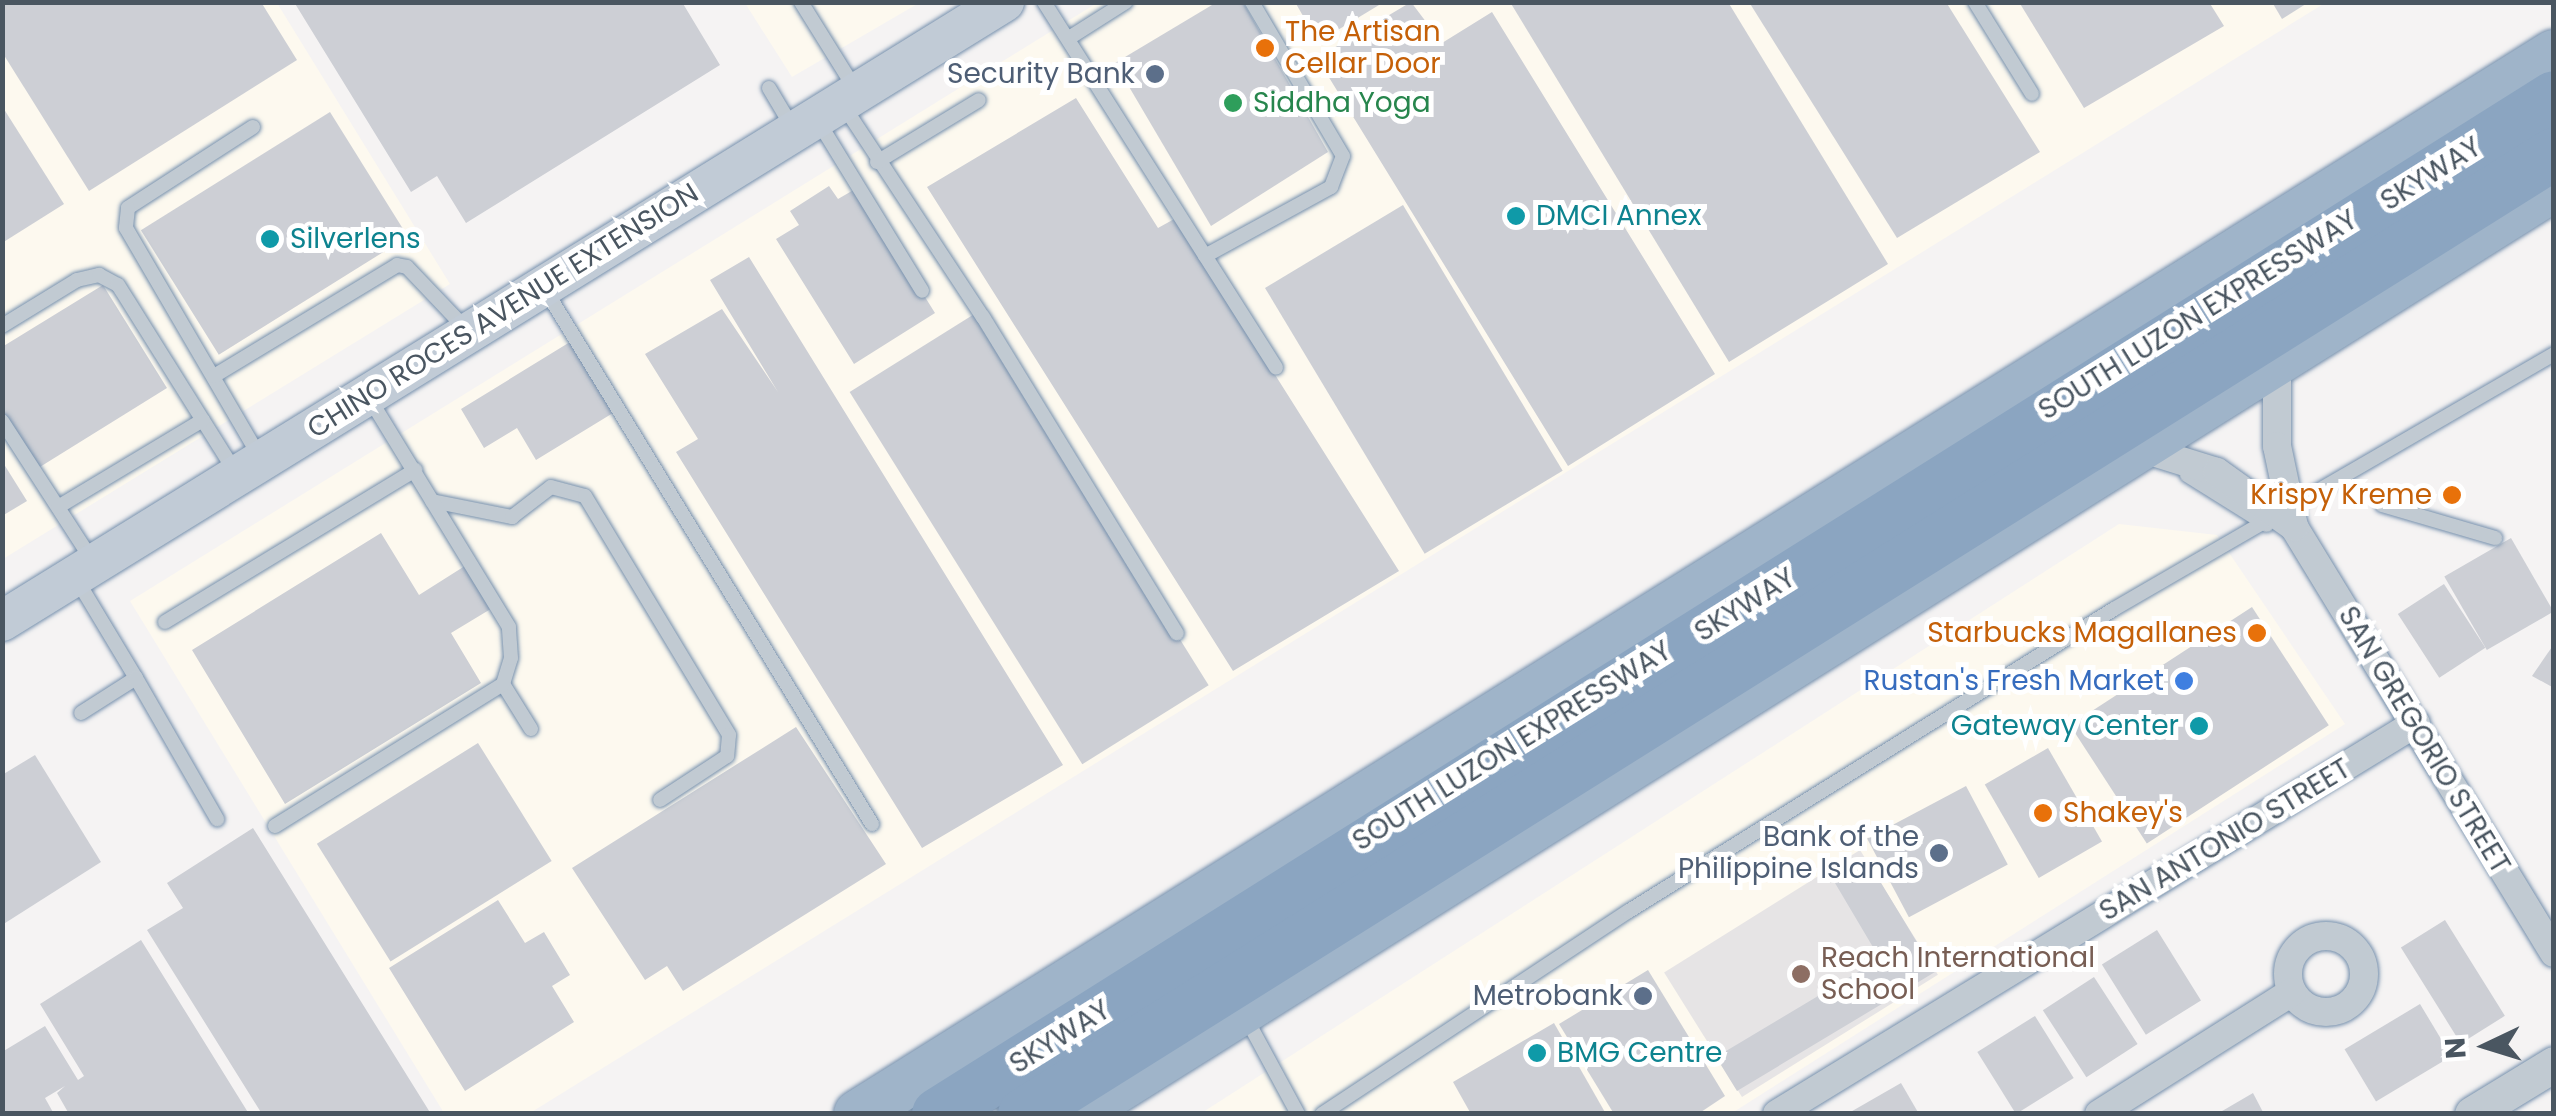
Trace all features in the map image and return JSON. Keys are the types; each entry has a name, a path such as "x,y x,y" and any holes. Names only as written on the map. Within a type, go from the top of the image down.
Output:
{"highway":[{"path":"858,1114 2554,54"},
{"name":"SOUTH LUZON EXPRESSWAY","path":"929,1114 2554,95"},
{"name":"SKYWAY","path":"938,1114 2554,95"},
{"name":"SKYWAY","path":"1024,1114 2554,154"},
{"path":"1077,1114 2136,454 2277,358 2554,187"},
{"path":"1095,1114 1197,1037"}],"main road":[{"name":"CHINO ROCES AVENUE EXTENSION","path":"2,622 1004,2"}],"street":[{"name":"SAN GREGORIO STREET","path":"2277,358 2283,520"},
{"name":"SAN GREGORIO STREET","path":"2136,454 2217,472 2283,520 2416,722 2554,953"},
{"name":"SAN ANTONIO STREET","path":"1777,1114 2416,722"},
{"path":"2099,1114 2292,992"},
{"path":"2472,1114 2554,1064"}],"lane":[{"path":"802,2 827,111 922,291"},
{"path":"1044,2 1276,368"},
{"path":"1069,38 1126,2"},
{"path":"1205,256 1332,187 1344,156 1252,2"},
{"path":"1975,2 2032,94"},
{"path":"769,88 827,111 877,162 983,317 1177,632"},
{"path":"877,162 978,100"},
{"path":"249,467 214,376 134,247 128,208 253,127"},
{"path":"214,376 396,264 407,266 433,301 470,332"},
{"path":"2,326 77,280 100,275 118,285 203,420 249,467"},
{"path":"544,286 872,824"},
{"path":"1322,1114 1846,775 2114,609 2283,520 2554,354"},
{"path":"275,826 503,684 511,658 509,627 367,394"},
{"path":"55,502 203,420"},
{"path":"2,421 55,502 136,678 217,819"},
{"path":"164,622 415,470"},
{"path":"432,501 512,517 552,487 585,496 729,735 726,756 660,800"},
{"path":"2382,505 2495,538"},
{"path":"81,713 136,678"},
{"path":"503,684 531,729"},
{"path":"1241,1010 1298,1114"}],"shaded area":[{"path":"3,3 277,3 450,284 3,559"},
{"path":"745,3 919,3 792,77"},
{"path":"1097,3 2325,3 530,1113 444,1113 130,601"},
{"path":"2119,524 2217,535 2345,724 1732,1113 1200,1114"},
{"name":"Reach International School","path":"1860,850 1938,975 1742,1097 1664,972"}],"building":[{"path":"2,2 261,2 297,60 89,191 2,52"},
{"path":"294,2 682,2 720,65 466,223 437,176 411,192"},
{"path":"1217,2 1243,2 1328,152 1211,226 1115,63"},
{"path":"1295,2 1384,2 1318,42"},
{"name":"DMCI Annex","path":"1411,2 1442,43 1492,12 1715,374 1568,466 1317,58"},
{"path":"1510,2 1728,2 1888,264 1729,362"},
{"path":"1749,2 1946,2 2040,152 1897,238"},
{"path":"2019,2 2209,2 2224,26 2084,108"},
{"path":"2272,2 2309,2 2282,19"},
{"path":"1076,98 1158,228 1176,218 1399,571 1233,671 927,187"},
{"path":"2,106 64,204 2,243"},
{"path":"330,112 408,237 219,355 141,230"},
{"path":"829,186 838,199 857,188 935,313 854,364 776,239 799,225 790,211"},
{"path":"1403,205 1563,471 1425,554 1265,288"},
{"path":"749,257 1063,765 922,848 676,452 698,439 645,354 722,309 778,392 710,280"},
{"path":"103,285 167,388 35,470 2,417 2,347"},
{"path":"976,313 1209,685 1082,764 850,392"},
{"path":"570,342 613,413 536,460 517,428 484,448 461,409"},
{"path":"2,461 27,501 2,516"},
{"path":"381,533 419,595 468,564 494,607 451,633 481,683 285,804 192,650"},
{"path":"2511,538 2554,612 2487,650 2444,576"},
{"path":"2444,584 2485,648 2439,678 2398,614"},
{"name":"Gateway Center","path":"2252,607 2329,725 2147,843 2070,725"},
{"path":"2554,644 2554,688 2532,676"},
{"path":"796,727 886,864 683,991 667,966 645,980 572,868"},
{"path":"478,743 552,861 391,962 317,844"},
{"name":"Shakey's","path":"2048,748 2102,842 2039,878 1985,784"},
{"path":"35,755 101,862 2,925 2,775"},
{"name":"Bank of the Philippine Islands","path":"1966,786 2008,865 1909,917 1867,839"},
{"path":"253,828 431,1114 262,1114 147,930 183,908 167,883"},
{"path":"1869,863 1935,972 1737,1091 1716,1057 1880,959 1835,883"},
{"path":"498,900 525,943 544,932 570,975 552,986 574,1022 465,1091 389,968"},
{"path":"2445,920 2505,1016 2461,1043 2401,948"},
{"path":"2157,930 2201,1000 2146,1035 2102,964"},
{"path":"141,940 249,1114 69,1114 57,1093 65,1086 45,1098 54,1114 2,1114 2,1052 45,1026 78,1080 84,1076 40,1004"},
{"path":"1648,970 1725,1096 1698,1114 1614,1114 1559,1024"},
{"path":"2094,977 2138,1044 2086,1077 2043,1010"},
{"path":"2420,1004 2451,1056 2376,1102 2345,1049"},
{"path":"2035,1016 2074,1078 2016,1114 1977,1052"},
{"name":"BMG Centre","path":"1554,1023 1606,1114 1471,1114 1453,1082"},
{"path":"1901,1083 1919,1114 1847,1114"},
{"path":"2253,1093 2264,1114 2217,1114"}],"place":[{"name":"The Artisan Cellar Door","path":"1265,48"},
{"name":"Security Bank","path":"1155,74"},
{"name":"Siddha Yoga","path":"1233,103"},
{"name":"DMCI Annex","path":"1516,216"},
{"name":"Silverlens","path":"270,239"},
{"name":"Krispy Kreme","path":"2452,495"},
{"name":"Starbucks Magallanes","path":"2257,633"},
{"name":"Rustan's Fresh Market","path":"2184,681"},
{"name":"Gateway Center","path":"2199,726"},
{"name":"Shakey's","path":"2043,813"},
{"name":"Bank of the Philippine Islands","path":"1939,853"},
{"name":"Reach International School","path":"1801,974"},
{"name":"Metrobank","path":"1643,996"},
{"name":"BMG Centre","path":"1537,1053"}]}
